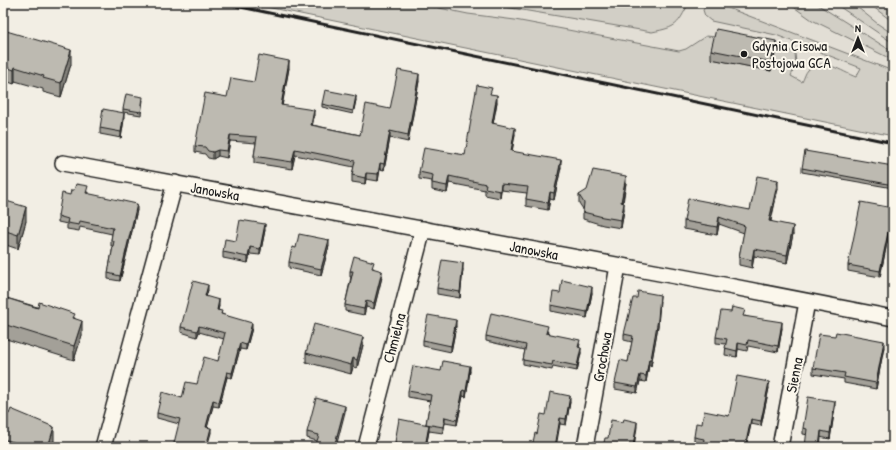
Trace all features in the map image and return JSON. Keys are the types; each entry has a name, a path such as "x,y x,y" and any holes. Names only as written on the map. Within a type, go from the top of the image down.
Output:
{"street":[{"name":"Janowska","path":"64,163 893,318"},
{"name":"Janowska","path":"103,447 174,183"},
{"name":"Chmielna","path":"366,447 423,229"},
{"name":"Grochowa","path":"585,447 618,266"},
{"name":"Sienna","path":"780,447 808,302"}],"shaded area":[{"path":"247,3 415,3 468,14 515,20 679,51 686,49 706,36 716,37 712,59 771,71 776,49 787,49 795,53 796,64 791,76 802,82 808,70 819,64 832,66 856,77 861,68 776,35 711,21 705,16 703,10 708,3 715,3 893,71 893,136"},
{"path":"317,3 893,3 893,123"},
{"path":"481,3 689,3 676,24 652,32"},
{"path":"788,3 815,3 893,52 893,60 812,20"},
{"path":"834,3 852,3 893,34 893,43"},
{"path":"868,3 893,3 893,22"}],"building":[{"path":"716,29 776,41 771,62 711,50"},
{"path":"3,30 71,50 61,83 15,67 14,70 3,66"},
{"path":"259,55 289,61 281,105 314,110 311,125 360,135 366,104 390,109 398,70 419,74 408,135 390,131 384,164 380,163 378,174 366,173 365,178 352,175 355,161 295,149 292,162 254,156 257,137 230,135 227,151 218,150 213,152 208,151 205,147 195,146 205,93 227,97 231,78 254,82"},
{"path":"477,85 492,88 490,94 497,95 492,123 515,128 511,151 561,160 554,193 550,192 548,203 526,199 528,187 501,184 500,191 485,188 486,184 449,176 447,186 432,183 433,175 419,172 424,148 465,155"},
{"path":"325,90 356,96 353,111 322,104"},
{"path":"126,94 143,97 141,112 123,109"},
{"path":"103,109 124,113 121,132 100,128"},
{"path":"805,151 893,166 893,185 802,168"},
{"path":"593,170 626,176 621,202 624,203 621,220 583,212 584,203 579,195 587,190"},
{"path":"757,176 778,180 769,221 793,226 787,255 754,249 752,260 739,257 745,226 719,217 717,227 684,221 688,198 750,210"},
{"path":"76,184 88,186 86,193 137,204 120,276 108,273 114,241 111,240 113,228 80,221 79,225 67,223 68,219 58,216 62,193 70,195 71,190 74,190"},
{"path":"3,200 26,207 18,235 3,230"},
{"path":"861,202 893,208 880,271 848,265"},
{"path":"240,220 265,224 260,249 250,247 248,257 223,252 225,239 236,241"},
{"path":"299,234 329,240 321,269 289,262 292,247 296,248"},
{"path":"354,256 374,262 372,268 382,271 374,303 366,301 364,309 345,305 353,271 350,271"},
{"path":"442,260 463,263 460,292 437,288"},
{"path":"562,280 592,287 587,312 551,305 553,292 560,293"},
{"path":"193,281 208,285 205,296 219,300 217,310 222,311 221,314 252,323 246,345 240,343 232,373 227,372 219,402 213,400 206,427 211,428 206,447 173,447 180,419 157,413 162,392 182,398 186,382 197,384 204,357 218,361 225,333 199,326 197,331 181,327"},
{"path":"638,291 660,295 658,319 651,359 649,359 646,376 640,375 637,387 615,383 620,360 628,362 633,336 624,334 633,298 637,298"},
{"path":"3,297 38,308 39,302 75,314 73,318 82,321 74,346 3,324"},
{"path":"732,307 745,310 743,316 782,322 778,346 748,340 747,345 738,343 737,351 725,348 727,339 716,337 721,311 731,312"},
{"path":"491,313 548,326 546,333 580,340 578,347 581,348 577,366 553,361 552,365 523,360 526,345 486,336"},
{"path":"428,315 456,320 451,346 423,340"},
{"path":"314,324 363,337 357,360 353,358 351,365 306,353"},
{"path":"836,332 884,341 876,383 844,377 845,373 813,368 819,334 835,336"},
{"path":"443,361 470,366 466,391 463,390 457,420 445,417 443,427 426,424 431,395 408,391 413,366 441,371"},
{"path":"737,376 769,382 761,421 751,419 745,447 703,446 704,439 694,437 696,423 702,424 704,411 729,416"},
{"path":"550,392 570,396 566,419 560,418 555,447 532,447 535,433 537,434 541,414 546,415"},
{"path":"808,397 835,401 830,433 821,431 819,447 805,447 807,429 803,428"},
{"path":"316,398 345,406 334,447 315,447 319,435 307,432"},
{"path":"11,409 54,427 48,447 30,447 3,439 3,412 9,414"},
{"path":"399,419 429,425 425,447 395,442"},
{"path":"624,419 637,422 633,447 603,447 605,438 608,438 611,420 623,422"},
{"path":"859,443 875,447 859,447"}],"railway":[{"path":"221,3 893,143"}],"place":[{"name":"Gdynia Cisowa Postojowa GCA","path":"744,54"}]}
